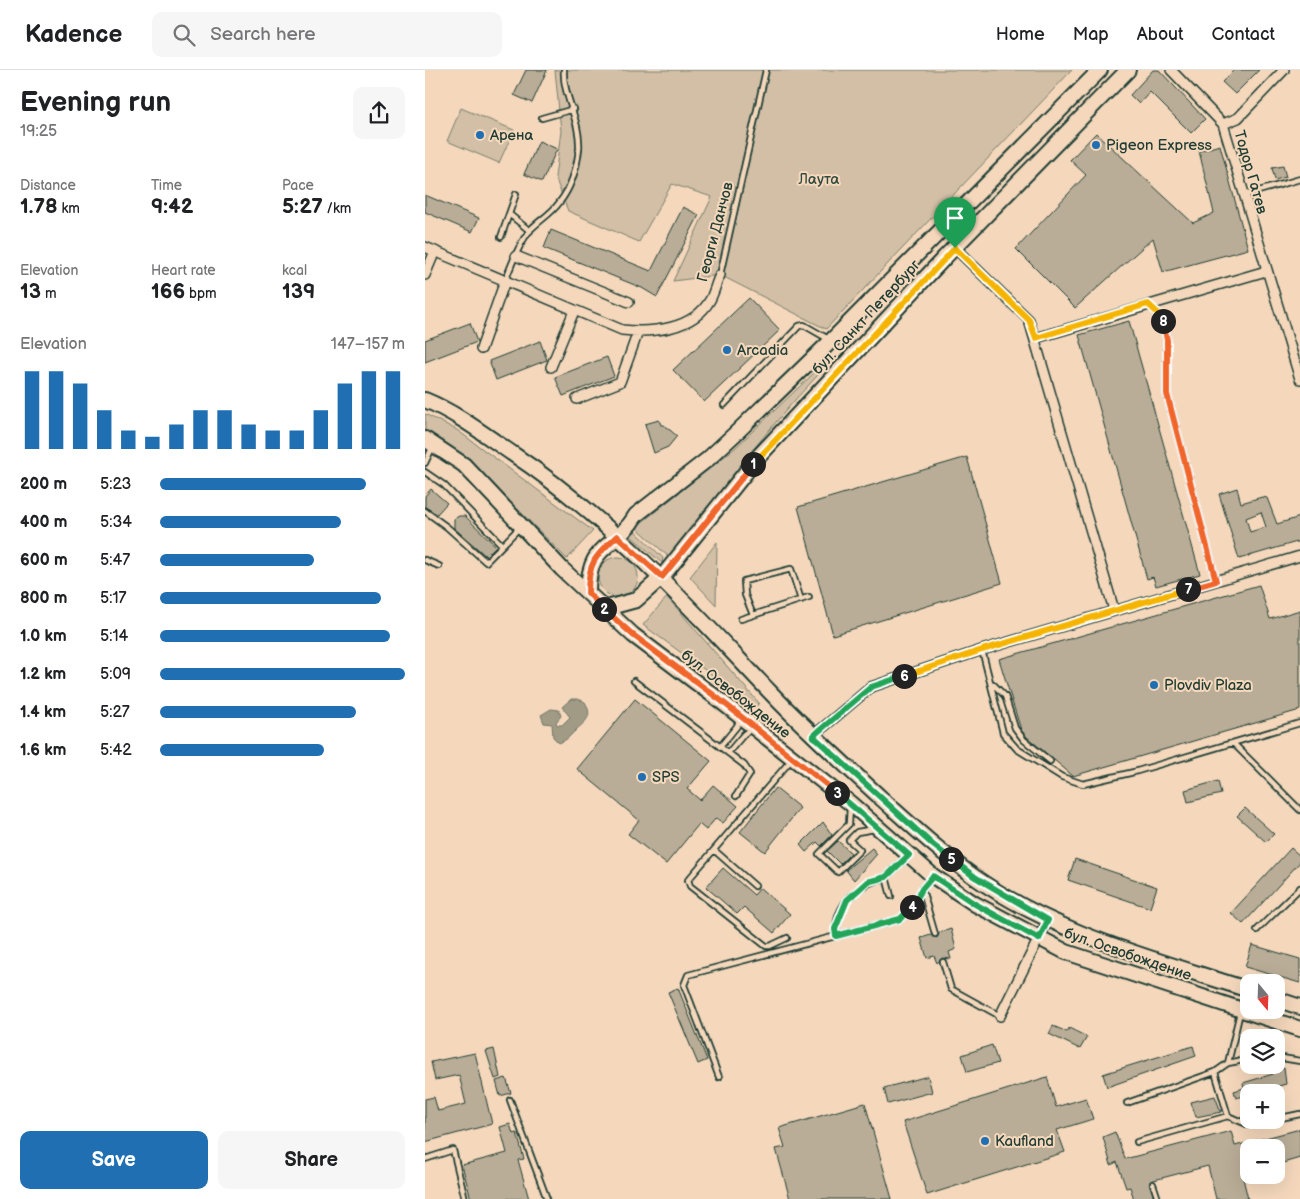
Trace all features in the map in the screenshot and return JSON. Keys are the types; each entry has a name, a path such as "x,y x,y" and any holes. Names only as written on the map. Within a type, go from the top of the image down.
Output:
{"main road":[{"name":"бул. Санкт Петербург","path":"588,593 588,577 592,563 602,550 630,525 636,515 708,459 831,341 1100,70"},
{"name":"бул. Санкт Петербург","path":"603,609 636,600 662,577 758,457 955,248 1128,70"},
{"path":"425,400 464,421 552,480 617,536"},
{"path":"429,442 464,465 588,593"},
{"name":"бул. Освобождение","path":"617,536 662,577 813,736 933,845 975,877 1048,920 1077,933 1240,987"},
{"name":"бул. Освобождение","path":"588,593 633,635 741,716 850,803 933,876 975,904 1066,952 1240,1010"},
{"path":"1285,1002 1300,1007"},
{"name":"бул. Освобождение","path":"1268,1019 1300,1029"}],"street":[{"name":"Тодор Гатев","path":"1171,70 1223,124 1300,379"},
{"path":"1223,124 1238,118 1284,70"},
{"name":"Георги Данчов","path":"425,247 622,330 638,332 672,328 693,318 709,301 719,274"},
{"path":"955,248 1029,320 1036,338 1114,610"},
{"path":"425,275 435,251"},
{"path":"516,256 629,302"},
{"path":"1036,338 1266,271"},
{"path":"481,349 505,281"},
{"path":"551,368 575,311"},
{"path":"577,400 620,382 638,332"},
{"path":"813,736 871,687 982,650 1300,556"},
{"path":"1000,1016 1048,920"}],"lane":[{"path":"505,281 530,230 559,203 573,178 579,148 574,109 563,81 564,70"},
{"name":"Георги Данчов","path":"719,274 738,201 766,70"},
{"path":"542,118 574,109"},
{"path":"1244,195 1300,179"},
{"path":"501,237 516,194"},
{"path":"509,214 530,230"},
{"path":"1148,304 1162,317 1167,340 1167,394 1216,581"},
{"path":"724,405 799,326 804,325 831,341"},
{"path":"425,463 429,442"},
{"path":"425,472 444,485 502,545"},
{"path":"425,511 447,527 485,562 522,525"},
{"path":"425,560 439,566"},
{"path":"753,615 745,595 744,581 791,569 801,600"},
{"path":"741,618 809,597"},
{"path":"982,650 992,683 1003,733 1017,749 1062,777 1083,784 1134,772 1300,723"},
{"path":"634,681 744,765 750,774 735,796"},
{"path":"992,683 1005,696 1015,728 1024,740 1050,761"},
{"path":"720,747 737,726 741,716"},
{"path":"728,753 744,734 755,728"},
{"path":"1233,743 1300,810"},
{"path":"787,938 768,946 690,886 688,880 792,758"},
{"path":"850,803 849,824 819,854 838,872 860,850 849,840 857,832 878,829"},
{"path":"714,850 755,886"},
{"path":"836,936 835,929 847,900 867,882 886,877 909,855"},
{"path":"719,1077 684,985 688,975 900,919 911,909 922,889 933,876"},
{"path":"886,877 891,896"},
{"path":"1257,930 1300,888"},
{"path":"922,889 935,934"},
{"path":"943,962 951,989 1000,1016"},
{"path":"1228,1063 1240,1010"},
{"path":"1285,1058 1300,1061"},
{"path":"1127,1103 1215,1072 1228,1063 1240,1061"},
{"path":"1215,1072 1228,1116"},
{"path":"510,1100 547,1199"},
{"path":"1285,1117 1300,1114"},
{"path":"1137,1142 1228,1116 1240,1121"},
{"path":"425,1159 453,1150 465,1199"},
{"path":"1153,1184 1158,1199"}],"green space":[{"name":"Лаута","path":"555,70 1072,70 826,329 720,275 673,281 712,197 672,184 639,242 568,211 555,177 561,131"},
{"name":"Арена","path":"461,108 514,130 499,163 447,141"},
{"path":"815,372 818,375 760,441 670,558 636,527 735,448"},
{"path":"425,414 457,430 593,531 567,559 469,460 439,438 425,432"},
{"path":"634,530 663,558 662,563 631,536"},
{"path":"717,542 716,605 690,577"},
{"path":"618,557 632,563 638,577 632,591 618,597 604,591 598,577 604,563"},
{"path":"667,597 759,703 756,707 643,625"}],"shaded area":[{"path":"571,699 585,702 588,707 588,716 585,722 569,737 559,743 553,737 552,724 544,723 541,715 551,709 559,710 561,716 556,722 557,725 562,725 570,717 562,707"}],"building":[{"path":"526,70 547,70 532,103 514,95"},
{"path":"1153,70 1159,70 1205,119 1191,133 1150,92 1139,104 1130,95"},
{"path":"1234,70 1259,70 1235,94 1222,82"},
{"path":"1096,133 1193,223 1214,213 1199,151 1220,145 1248,249 1163,272 1153,238 1075,308 1016,249 1086,175 1070,160"},
{"path":"539,141 557,149 542,182 524,174"},
{"path":"1283,166 1286,177 1275,180 1272,168"},
{"path":"425,195 479,218 472,232 425,212"},
{"path":"683,207 699,215 657,297 642,288 544,248 551,230 651,271"},
{"name":"Arcadia","path":"749,298 780,330 704,402 673,370"},
{"path":"1129,321 1200,574 1156,586 1153,577 1147,579 1079,335"},
{"path":"470,323 477,342 425,362 425,340"},
{"path":"540,341 547,360 496,380 489,361"},
{"path":"607,357 614,376 563,396 555,377"},
{"path":"659,420 661,425 664,425 677,436 668,447 654,453 645,424"},
{"path":"967,457 1002,583 833,635 798,507"},
{"path":"1237,488 1241,503 1262,497 1267,498 1277,524 1300,517 1300,541 1239,559 1219,494","holes":["1261,512 1266,527 1250,532 1246,518"]},
{"path":"431,489 447,503 437,514 425,507 425,496"},
{"path":"459,516 465,516 496,546 486,556 454,528 454,519"},
{"name":"Plovdiv Plaza","path":"1259,585 1270,619 1300,610 1300,710 1073,776 1021,730 999,659"},
{"name":"SPS","path":"635,699 711,761 687,789 700,800 713,785 738,806 723,823 716,818 706,830 699,824 666,864 628,834 639,820 577,769"},
{"path":"1218,781 1221,794 1188,802 1185,790"},
{"path":"775,788 800,808 765,852 740,832"},
{"path":"1245,808 1274,834 1266,842 1237,816"},
{"path":"823,822 832,835 821,846 817,842 806,852 800,845"},
{"path":"838,841 851,853 840,864 827,851"},
{"path":"872,848 877,854 854,880 846,870"},
{"path":"1291,848 1300,856 1300,862 1243,924 1231,913"},
{"path":"1075,859 1157,887 1150,908 1068,880"},
{"path":"723,868 754,895 760,888 790,914 774,933 744,907 737,914 706,887"},
{"path":"951,929 956,949 949,952 951,959 942,958 937,963 934,956 927,958 921,938 931,935 937,938 939,933"},
{"path":"1252,945 1300,959 1300,983 1285,979 1285,974 1269,974 1245,967"},
{"path":"678,988 707,1060 698,1064 668,992"},
{"path":"1053,1026 1067,1032 1069,1028 1087,1037 1080,1049 1049,1034"},
{"path":"992,1045 998,1063 967,1072 962,1055"},
{"path":"1193,1046 1196,1056 1107,1087 1103,1074"},
{"path":"494,1049 500,1077 495,1079 486,1051"},
{"path":"475,1053 492,1124 425,1142 425,1099 434,1097 438,1111 466,1104 459,1075 435,1080 431,1062"},
{"path":"1273,1074 1285,1074 1286,1084 1243,1084"},
{"path":"928,1076 932,1092 888,1104 884,1088"},
{"name":"Kaufland","path":"1047,1077 1056,1107 1086,1098 1093,1119 1057,1130 1065,1152 927,1195 903,1122"},
{"path":"506,1078 511,1093 500,1096 496,1081"},
{"path":"1240,1089 1240,1097 1236,1098 1234,1091"},
{"path":"1215,1096 1221,1112 1196,1117 1191,1102"},
{"path":"865,1103 892,1199 790,1199 776,1149 785,1147 779,1128"},
{"path":"510,1124 513,1134 517,1133 524,1159 518,1160 529,1199 471,1199 462,1165 507,1153 500,1127"},
{"path":"1300,1129 1300,1158 1285,1162 1285,1139 1262,1139"},
{"path":"1231,1131 1235,1146 1240,1145 1240,1184 1244,1184 1248,1199 1216,1199 1208,1166 1150,1181 1154,1199 1134,1199 1130,1187 1126,1188 1117,1162 1111,1165 1103,1137 1115,1132 1125,1159"}],"place":[{"name":"Арена","path":"480,135"},
{"name":"Pigeon Express","path":"1096,145"},
{"name":"Arcadia","path":"727,350"},
{"name":"Plovdiv Plaza","path":"1154,685"},
{"name":"SPS","path":"642,777"},
{"name":"Kaufland","path":"985,1141"}],"route":[{"path":"955,248 1029,320 1036,338 1148,304 1162,317 1167,340 1167,394 1216,581 982,650 871,687 847,705 813,736 933,845 975,877 1048,920 1039,939 975,904 933,876 922,889 911,909 900,919 836,936 835,929 847,900 867,882 886,877 909,855 850,803 719,699 633,635 603,609 588,593 589,568 594,558 617,536 662,577 758,457 955,248"}]}
